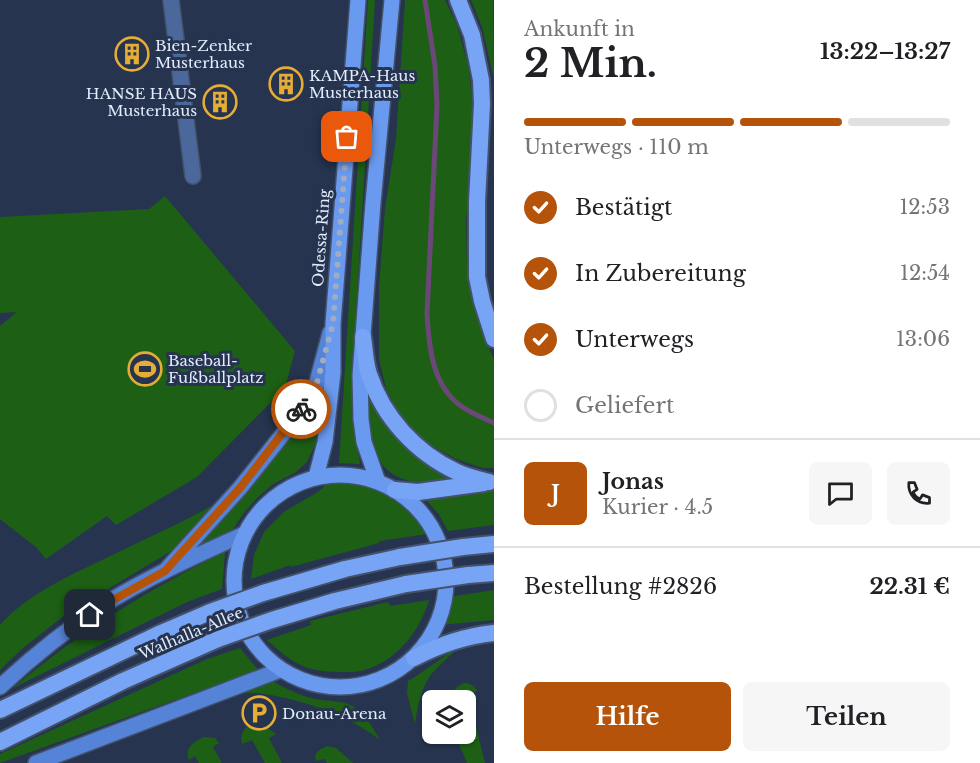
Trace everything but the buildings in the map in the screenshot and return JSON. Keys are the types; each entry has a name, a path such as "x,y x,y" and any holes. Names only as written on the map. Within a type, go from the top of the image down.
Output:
{"highway":[{"path":"458,0 472,35 481,81 477,277 494,339"},
{"path":"363,336 369,372 381,402 397,425 417,447 436,461 459,473 491,482"},
{"path":"395,490 418,492 491,482"},
{"name":"Walhalla-Allee","path":"0,710 161,633 263,593 345,569 400,557 494,544"},
{"name":"Walhalla-Allee","path":"0,742 183,653 272,620 335,601 406,585 494,573"},
{"path":"414,658 435,647 465,637 494,633"}],"main road":[{"name":"Odessa-Ring","path":"316,477 325,442 333,373 333,324 358,0"},
{"path":"378,482 364,442 360,375 392,0"},
{"path":"165,571 240,488 295,418 316,386 333,324"},
{"path":"358,476 378,482 395,490 417,508 433,530 443,556 446,583 442,610 431,636 414,658 397,671 368,684 338,688 308,683 280,670 257,649 241,623 234,594 235,563 244,534 262,508 287,489 316,477 358,476"},
{"path":"0,687 42,649 97,610 165,571 244,534"},
{"path":"36,763 280,670"}],"street":[{"path":"171,0 193,176"}],"green space":[{"path":"368,0 375,0 352,378 353,412 360,464 339,463"},
{"path":"405,0 445,0 457,25 469,69 473,112 466,220 467,271 480,326 494,360 494,468 483,468 456,459 429,444 410,428 386,388 379,359 379,286 385,208 396,139"},
{"path":"471,0 493,0 494,79 482,27"},
{"name":"Baseball- Fußballplatz","path":"165,196 295,351 285,388 197,477 116,525 107,516 46,559 37,548 0,519 0,326 17,312 0,313 0,217 149,209"},
{"path":"368,387 380,413 396,437 425,460 457,477 414,482 395,475 385,467 377,456 370,431"},
{"path":"322,397 319,436 307,462 296,472 273,484 257,498 233,529 183,557 213,528"},
{"path":"343,480 370,486 392,496 411,511 427,534 379,541 379,543 291,567 290,565 251,579 254,555 264,532 285,511 318,492 329,482"},
{"path":"494,490 494,525 448,531 438,513 424,498 460,492"},
{"path":"215,504 176,548 65,615 23,648 0,670 0,625 22,605 59,581"},
{"path":"225,552 222,589 187,602 13,688 63,649 115,613"},
{"path":"494,590 494,620 439,625 449,597"},
{"path":"429,600 419,624 404,644 385,661 361,671 328,671 305,667 289,658 267,640 311,625 310,621 388,602 390,606"},
{"path":"240,648 258,670 0,763 0,754 207,659"},
{"path":"456,649 426,682 422,690 415,724 407,693 408,681"},
{"path":"272,681 307,697 340,702 354,707 364,716 380,740 342,717 314,706 271,695 238,692"},
{"path":"464,683 469,684 477,691 455,690"},
{"path":"251,724 264,727 276,734 269,738 282,763 265,763 252,740 242,744 243,732"},
{"path":"476,726 485,763 467,763 459,744 476,744"},
{"path":"204,737 215,738 219,743 213,747 222,763 199,763 195,756 189,760 189,748"},
{"path":"327,746 336,748 353,763 327,763 324,759 316,761 316,754"}],"waterway":[{"path":"425,0 435,66 437,105 427,314 431,353 439,378 453,400 467,410 494,423"}],"way so far":[{"path":"301,409 316,386 333,324 347,137"}],"place":[{"name":"Bien-Zenker Musterhaus","path":"132,54"},
{"name":"KAMPA-Haus Musterhaus","path":"286,84"},
{"name":"HANSE HAUS Musterhaus","path":"220,102"},
{"name":"Baseball- Fußballplatz","path":"145,369"},
{"name":"Donau-Arena","path":"259,713"}],"route":[{"path":"90,615 165,571 240,488 301,409"}]}
